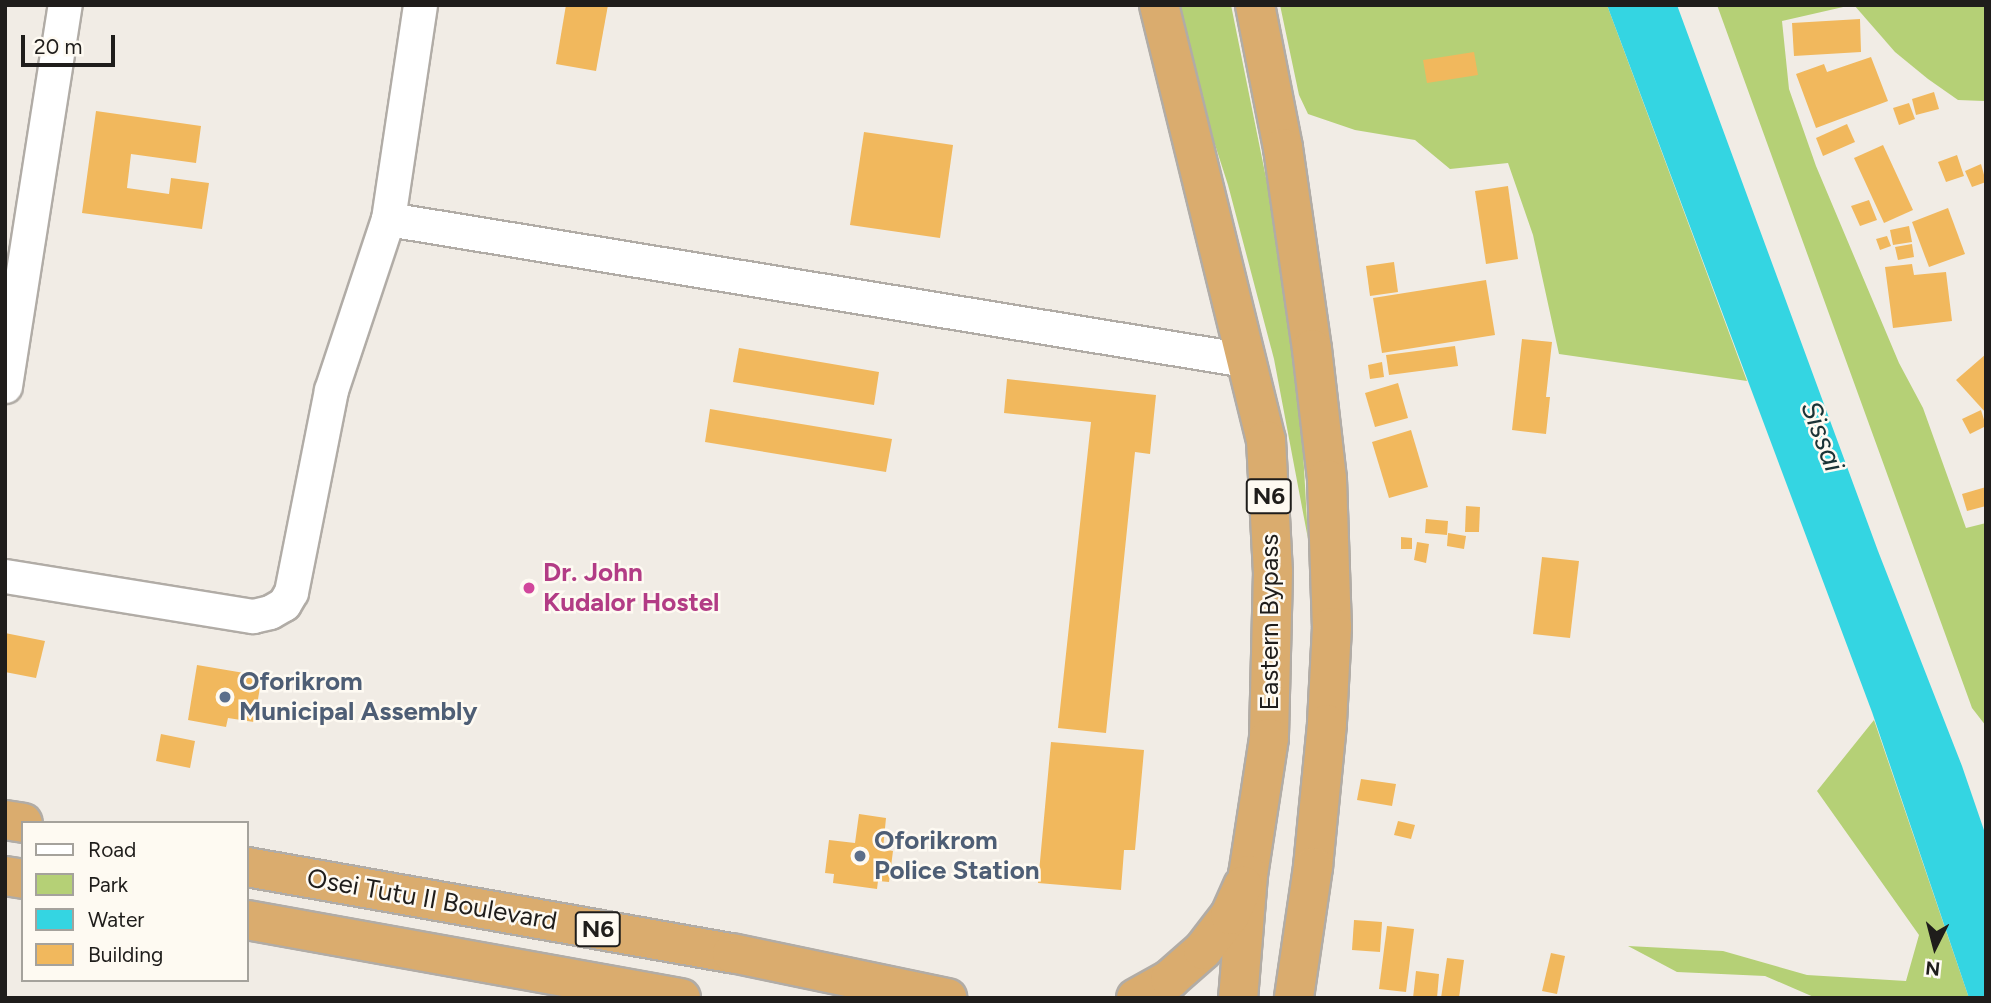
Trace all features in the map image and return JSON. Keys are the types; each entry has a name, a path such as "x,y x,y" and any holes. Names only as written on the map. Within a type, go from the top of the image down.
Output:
{"highway":[{"name":"Eastern Bypass","path":"1159,5 1266,440 1273,572 1269,738 1248,875 1238,998"},
{"name":"N6","path":"1255,5 1283,148 1312,349 1327,479 1332,627 1327,724 1302,987"},
{"name":"Osei Tutu II Boulevard","path":"248,867 732,953 947,998"},
{"path":"1136,998 1170,979 1203,950 1230,915 1248,875"},
{"name":"Osei Tutu II Boulevard","path":"248,920 681,998"}],"street":[{"path":"5,386 65,5"},
{"path":"5,576 253,615 270,612 284,604 291,592 331,390 388,219 420,5"},
{"path":"388,219 1245,360"}],"green space":[{"path":"1170,5 1231,5 1296,326 1308,539 1274,359 1228,185"},
{"path":"1280,5 1607,5 1747,381 1559,354 1533,235 1508,163 1450,169 1415,140 1355,130 1308,114 1299,95"},
{"path":"1717,5 1852,5 1782,21 1789,89 1816,166 1899,363 1923,408 1966,528 1986,523 1986,726 1972,708"},
{"path":"1854,5 1986,5 1984,101 1958,100 1928,79 1895,52"},
{"path":"1874,720 1969,998 1816,998 1765,976 1677,972 1628,946 1723,951 1807,975 1906,981 1919,935 1817,791"}],"water":[{"name":"Sissai","path":"1607,5 1677,5 1986,836 1986,998 1969,998 1872,712"}],"building":[{"path":"566,5 608,5 596,71 556,64"},
{"path":"1860,19 1861,52 1794,56 1792,23"},
{"path":"1474,52 1478,75 1427,83 1423,60"},
{"path":"1871,57 1888,101 1816,128 1796,74 1824,64 1827,72"},
{"path":"1934,92 1939,109 1916,115 1912,99"},
{"path":"1909,103 1915,119 1899,125 1893,108"},
{"path":"96,111 201,126 196,163 131,154 127,188 169,194 171,178 209,183 202,229 82,213"},
{"path":"1847,124 1855,142 1823,156 1816,138"},
{"path":"864,132 953,145 940,238 850,225"},
{"path":"1883,145 1913,210 1884,223 1854,158"},
{"path":"1957,155 1964,176 1946,182 1938,162"},
{"path":"1981,164 1986,182 1972,187 1965,171"},
{"path":"1508,186 1518,259 1486,264 1475,191"},
{"path":"1869,200 1877,220 1860,226 1851,206"},
{"path":"1948,208 1965,254 1929,267 1912,222"},
{"path":"1909,226 1912,242 1893,245 1890,230"},
{"path":"1887,236 1891,246 1880,250 1876,239"},
{"path":"1912,244 1914,257 1898,260 1895,247"},
{"path":"1394,262 1398,292 1370,296 1366,266"},
{"path":"1912,264 1914,275 1946,272 1952,321 1893,328 1885,267"},
{"path":"1486,280 1495,335 1382,353 1373,298"},
{"path":"1522,339 1552,342 1546,397 1550,397 1546,434 1512,430"},
{"path":"1455,346 1458,366 1389,375 1386,355"},
{"path":"739,348 879,372 874,405 733,382"},
{"path":"1986,354 1986,413 1956,380"},
{"path":"1382,362 1384,377 1370,379 1368,365"},
{"path":"1007,379 1156,395 1150,454 1135,452 1106,733 1058,728 1091,422 1004,413"},
{"path":"1398,383 1408,418 1375,427 1365,393"},
{"path":"710,409 892,439 886,472 705,442"},
{"path":"1981,410 1986,426 1970,434 1962,419"},
{"path":"1411,430 1428,487 1389,498 1372,442"},
{"path":"1986,487 1986,506 1967,511 1962,494"},
{"path":"1466,506 1480,507 1479,532 1465,532"},
{"path":"1426,519 1448,521 1447,535 1425,533"},
{"path":"1448,533 1466,536 1464,549 1447,546"},
{"path":"1401,537 1412,538 1412,549 1401,549"},
{"path":"1417,542 1429,544 1426,563 1414,560"},
{"path":"1542,557 1579,561 1570,638 1533,634"},
{"path":"5,633 45,641 36,678 5,672"},
{"name":"Oforikrom Municipal Assembly","path":"197,665 262,676 254,722 228,718 226,727 188,720"},
{"path":"161,734 195,741 190,768 156,761"},
{"path":"1051,742 1144,750 1135,850 1124,850 1121,890 1038,883"},
{"path":"1361,779 1396,784 1392,806 1357,800"},
{"path":"859,814 886,818 883,849 893,851 889,882 878,881 877,889 833,883 834,874 825,873 829,840 855,843"},
{"path":"1398,821 1415,825 1411,839 1394,835"},
{"path":"1354,920 1382,922 1380,952 1352,950"},
{"path":"1387,926 1414,929 1406,992 1379,989"},
{"path":"1551,953 1565,956 1557,994 1542,991"},
{"path":"1447,958 1464,960 1459,998 1441,998"},
{"path":"1416,971 1439,974 1437,998 1413,998"}],"place":[{"name":"Dr. John Kudalor Hostel","path":"529,588"},
{"name":"Oforikrom Municipal Assembly","path":"225,697"},
{"name":"Oforikrom Police Station","path":"860,856"}]}
